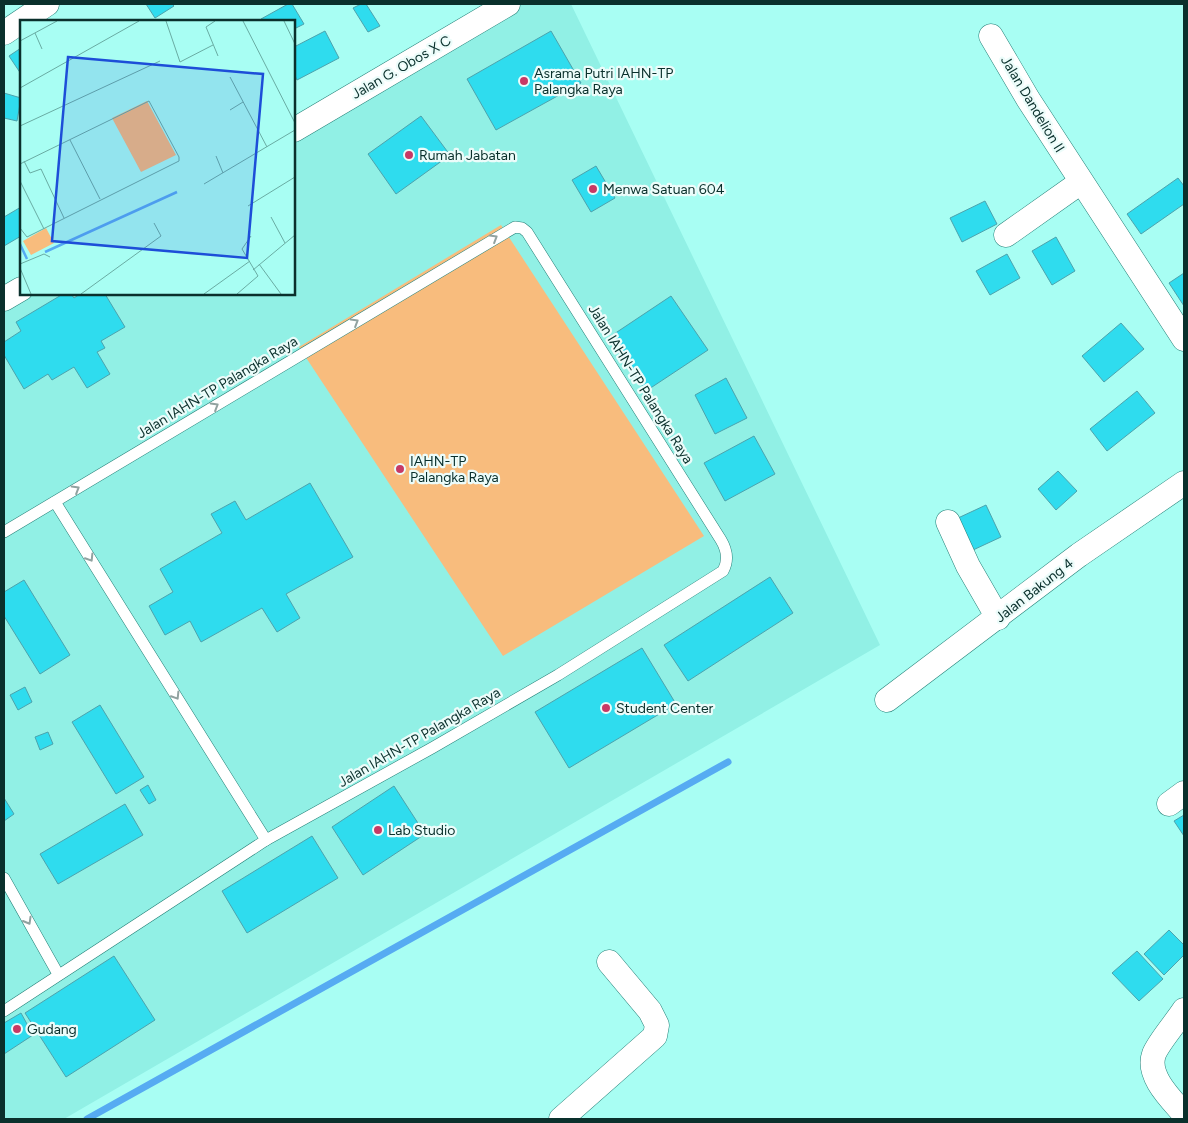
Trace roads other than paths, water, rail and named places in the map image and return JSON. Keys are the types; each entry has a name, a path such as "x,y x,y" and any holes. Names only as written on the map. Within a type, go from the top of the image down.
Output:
{"street":[{"path":"23,20 47,4"},
{"name":"Jalan G. Obos X C","path":"295,129 508,4"},
{"path":"4,33 20,22"},
{"name":"Jalan Dandelion II","path":"991,36 1078,177 1184,339"},
{"path":"1006,235 1078,177"},
{"path":"4,299 20,290"},
{"name":"Jalan Bakung 4","path":"887,700 1079,555 1184,483"},
{"path":"948,522 968,566 998,618"},
{"path":"562,1119 655,1036 657,1025 650,1011 609,962"},
{"path":"1184,1010 1153,1055 1154,1069 1159,1084 1184,1114"}],"lane":[{"name":"Jalan IAHN-TP Palangka Raya","path":"4,532 515,227 522,228 527,232 726,549 726,566 723,570 558,675 432,748 266,840 4,1011"},
{"path":"55,502 266,840"},
{"path":"4,878 58,974"}],"waterway":[{"path":"87,1119 728,762"}],"place":[{"name":"Asrama Putri IAHN-TP Palangka Raya","path":"524,81"},
{"name":"Rumah Jabatan","path":"409,155"},
{"name":"Menwa Satuan 604","path":"593,189"},
{"name":"IAHN-TP Palangka Raya","path":"400,469"},
{"name":"Student Center","path":"606,708"},
{"name":"Lab Studio","path":"378,830"},
{"name":"Gudang","path":"17,1029"}]}
